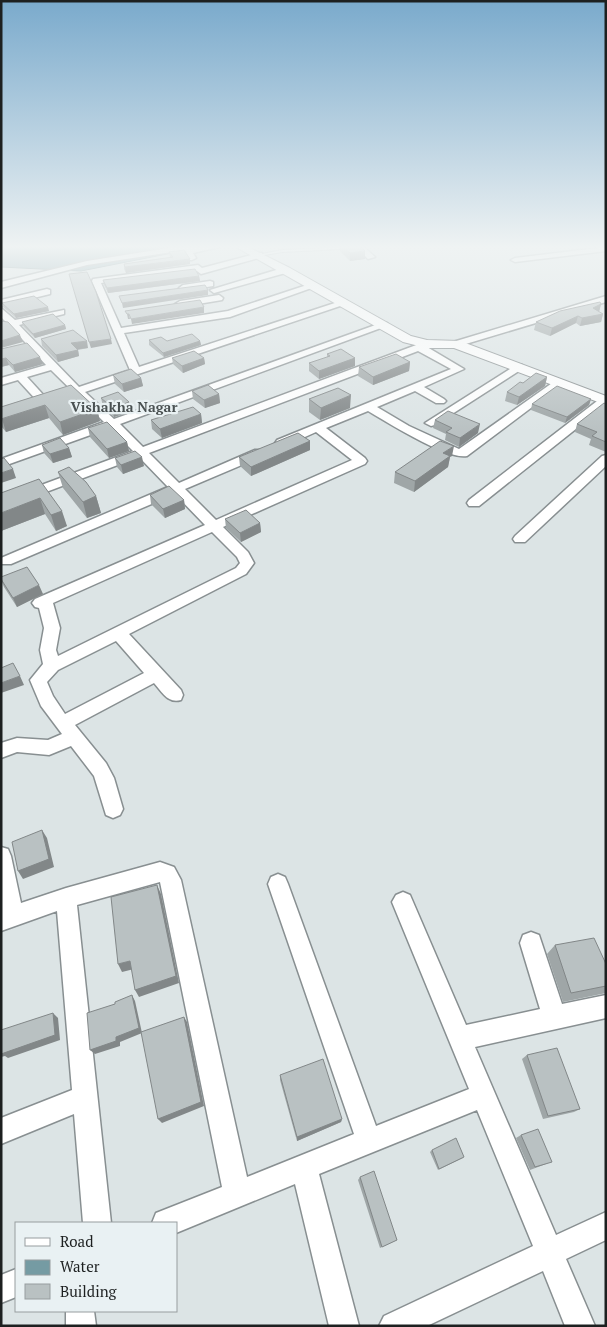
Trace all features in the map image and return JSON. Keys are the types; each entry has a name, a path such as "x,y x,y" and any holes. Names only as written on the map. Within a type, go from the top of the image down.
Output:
{"street":[{"path":"113,309 118,331 136,371"},
{"path":"227,309 230,314"},
{"path":"118,331 230,314 245,309"},
{"path":"74,392 326,309"},
{"path":"6,560 459,369 423,346 355,309"},
{"path":"1,505 423,346 456,344 573,309"},
{"path":"1,311 14,323 74,392 112,423 243,555 247,564 241,571 52,666 38,680 39,688 101,770 113,809"},
{"path":"1,327 61,312"},
{"path":"1,463 384,325"},
{"path":"456,344 606,400"},
{"path":"1,382 52,366"},
{"path":"431,423 518,367"},
{"path":"20,376 44,402"},
{"path":"369,407 404,428 457,453 464,453 559,383"},
{"path":"416,387 440,401"},
{"path":"474,503 606,400"},
{"path":"52,666 48,650 52,628 43,602 361,460 318,428"},
{"path":"520,539 606,460"},
{"path":"118,633 175,695"},
{"path":"1,751 17,745 49,748 69,730 156,674"},
{"path":"1,856 7,918 66,898 160,872 167,874 171,880 237,1194"},
{"path":"278,884 369,1141"},
{"path":"66,898 97,1222"},
{"path":"403,902 580,1326"},
{"path":"531,943 554,1017"},
{"path":"461,1038 606,1006"},
{"path":"168,1222 484,1095"},
{"path":"1,1131 84,1098"},
{"path":"304,1167 344,1326"},
{"path":"394,1326 606,1226"},
{"path":"1,1289 15,1283"},
{"path":"80,1312 81,1326"}],"building":[{"path":"8,309 39,309 14,314"},
{"path":"79,309 101,309 111,339 89,342"},
{"path":"139,309 192,309 131,319 125,311"},
{"path":"569,309 595,309 603,314 582,318 578,316 552,328 536,322"},
{"path":"53,314 65,325 33,334 22,322"},
{"path":"1,321 8,322 20,335 1,341"},
{"path":"73,330 87,341 71,343 78,350 56,355 41,339"},
{"path":"192,334 200,341 163,353 149,340 161,337 167,341"},
{"path":"27,343 40,357 13,365 6,358 1,359 1,349"},
{"path":"341,349 355,358 319,371 309,363 330,356 327,354"},
{"path":"194,351 204,358 182,366 172,358"},
{"path":"396,354 410,362 373,377 359,367"},
{"path":"131,369 141,378 122,384 113,375"},
{"path":"536,373 547,377 519,397 507,392 520,382 523,383"},
{"path":"71,385 97,409 60,422 45,405 1,419 1,407"},
{"path":"208,385 219,394 204,400 192,391"},
{"path":"557,386 591,399 567,417 532,404"},
{"path":"338,388 351,395 321,408 309,399"},
{"path":"118,392 129,402 113,408 101,398"},
{"path":"604,403 606,404 606,442 592,436 597,432 577,424"},
{"path":"193,407 201,414 160,429 151,420"},
{"path":"448,411 480,424 460,438 446,432 452,428 435,420"},
{"path":"107,422 127,442 107,449 88,428"},
{"path":"298,433 310,441 251,467 239,457"},
{"path":"60,438 69,448 50,454 42,445"},
{"path":"440,441 454,446 443,453 450,456 415,481 395,472"},
{"path":"135,451 142,457 121,465 115,458"},
{"path":"4,458 13,469 1,473 1,459"},
{"path":"69,467 86,482 96,496 83,502 58,472"},
{"path":"39,479 62,511 51,515 40,498 1,513 1,493"},
{"path":"169,486 184,500 163,509 150,495"},
{"path":"246,510 260,523 240,533 225,519"},
{"path":"27,567 39,585 13,598 1,577"},
{"path":"13,663 20,676 1,683 1,668"},
{"path":"42,830 49,859 18,871 12,842"},
{"path":"157,885 176,976 135,990 130,961 118,964 111,897"},
{"path":"594,938 606,964 606,986 571,993 555,945"},
{"path":"132,995 139,1028 116,1037 116,1041 90,1050 87,1013 115,1004 115,1002"},
{"path":"53,1013 55,1035 1,1054 1,1030"},
{"path":"184,1017 201,1102 158,1119 141,1032"},
{"path":"557,1048 580,1109 548,1116 527,1055"},
{"path":"323,1059 342,1119 297,1137 280,1075"},
{"path":"538,1129 552,1162 535,1167 521,1135"},
{"path":"456,1138 464,1157 439,1169 432,1150"},
{"path":"374,1171 397,1240 382,1247 360,1177"}],"district":[{"name":"Vishakha Nagar","path":"124,407"}]}
